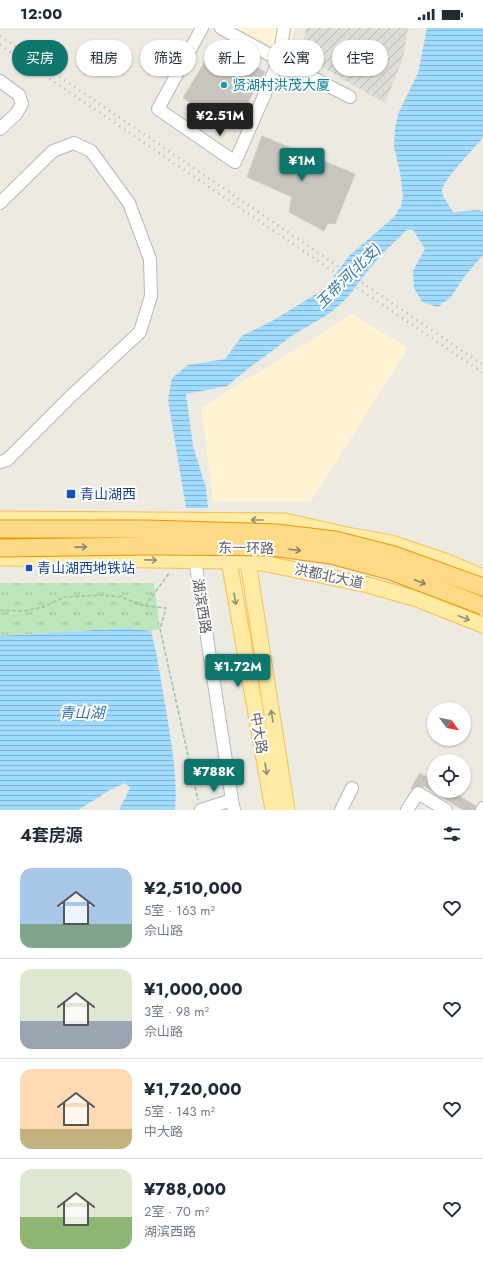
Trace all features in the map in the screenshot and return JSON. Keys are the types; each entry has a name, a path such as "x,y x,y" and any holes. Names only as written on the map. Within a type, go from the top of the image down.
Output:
{"highway":[{"name":"东一环路","path":"5,529 148,529 268,532 335,540 394,555 483,587"},
{"name":"东一环路","path":"0,548 147,546 272,548 331,555 391,571 483,606"}],"main road":[{"path":"0,519 285,521 347,535 392,543 444,561 483,577"},
{"name":"洪都北大道","path":"0,558 195,560 262,563 368,585 417,599 483,625"},
{"name":"中大路","path":"228,561 273,810"},
{"name":"中大路","path":"248,562 287,810"}],"street":[{"path":"202,28 158,109 235,162 272,76"},
{"path":"221,28 268,54"},
{"path":"282,40 284,28"},
{"path":"310,76 350,97"},
{"path":"0,81 19,94 22,104 16,114 0,129"},
{"path":"0,203 53,151 74,144 91,151 129,203 150,259 151,296 140,332 70,397 7,460 0,462"},
{"name":"湖滨西路","path":"191,520 195,560 233,805"},
{"path":"340,810 352,788"},
{"path":"407,810 418,793 446,810"},
{"path":"201,807 233,805"}],"path":[{"path":"145,606 170,572"},
{"path":"0,610 24,611 43,607 65,597 101,595 121,597 145,606 166,608 160,629 201,807"}],"shaded area":[{"path":"236,28 294,28 293,40 268,40 268,44"},
{"path":"306,28 408,28 403,58 385,103 338,76 388,76 388,40 332,40 332,73 324,68 324,40 304,40"},
{"path":"352,314 408,348 311,501 213,501 201,408"}],"green space":[{"path":"0,583 154,583 160,629 151,631 128,628 0,636"}],"water":[{"name":"玉带河(北支)","path":"427,28 483,28 483,138 453,171 444,185 442,192 453,212 483,211 483,255 464,277 451,297 438,307 422,302 414,288 413,271 425,249 413,230 407,230 369,269 348,297 330,313 293,335 227,386 186,394 193,446 206,488 208,508 186,508 168,400 172,378 188,365 225,359 242,336 274,320 324,289 349,256 394,217 401,206 403,196 400,172 394,147 395,129 398,114 418,73"},
{"name":"青山湖","path":"128,628 151,631 158,660 174,760 176,785 175,810 119,810 130,788 125,783 110,790 78,810 0,810 0,636"}],"building":[{"name":"贤湖村洪茂大厦","path":"204,63 204,76 260,76 260,69 265,72 233,128 183,98"},
{"path":"262,136 355,174 335,224 328,223 324,231 289,212 292,197 247,177"},
{"path":"420,773 427,777 427,788 424,786 418,786 412,789 411,788"},
{"path":"444,798 463,798 476,806 475,810 463,810"}],"railway":[{"path":"0,36 483,365"},
{"path":"0,45 483,373"}],"place":[{"name":"贤湖村洪茂大厦","path":"224,85"},
{"name":"青山湖西","path":"71,494"},
{"name":"青山湖西地铁站","path":"29,568"}]}
